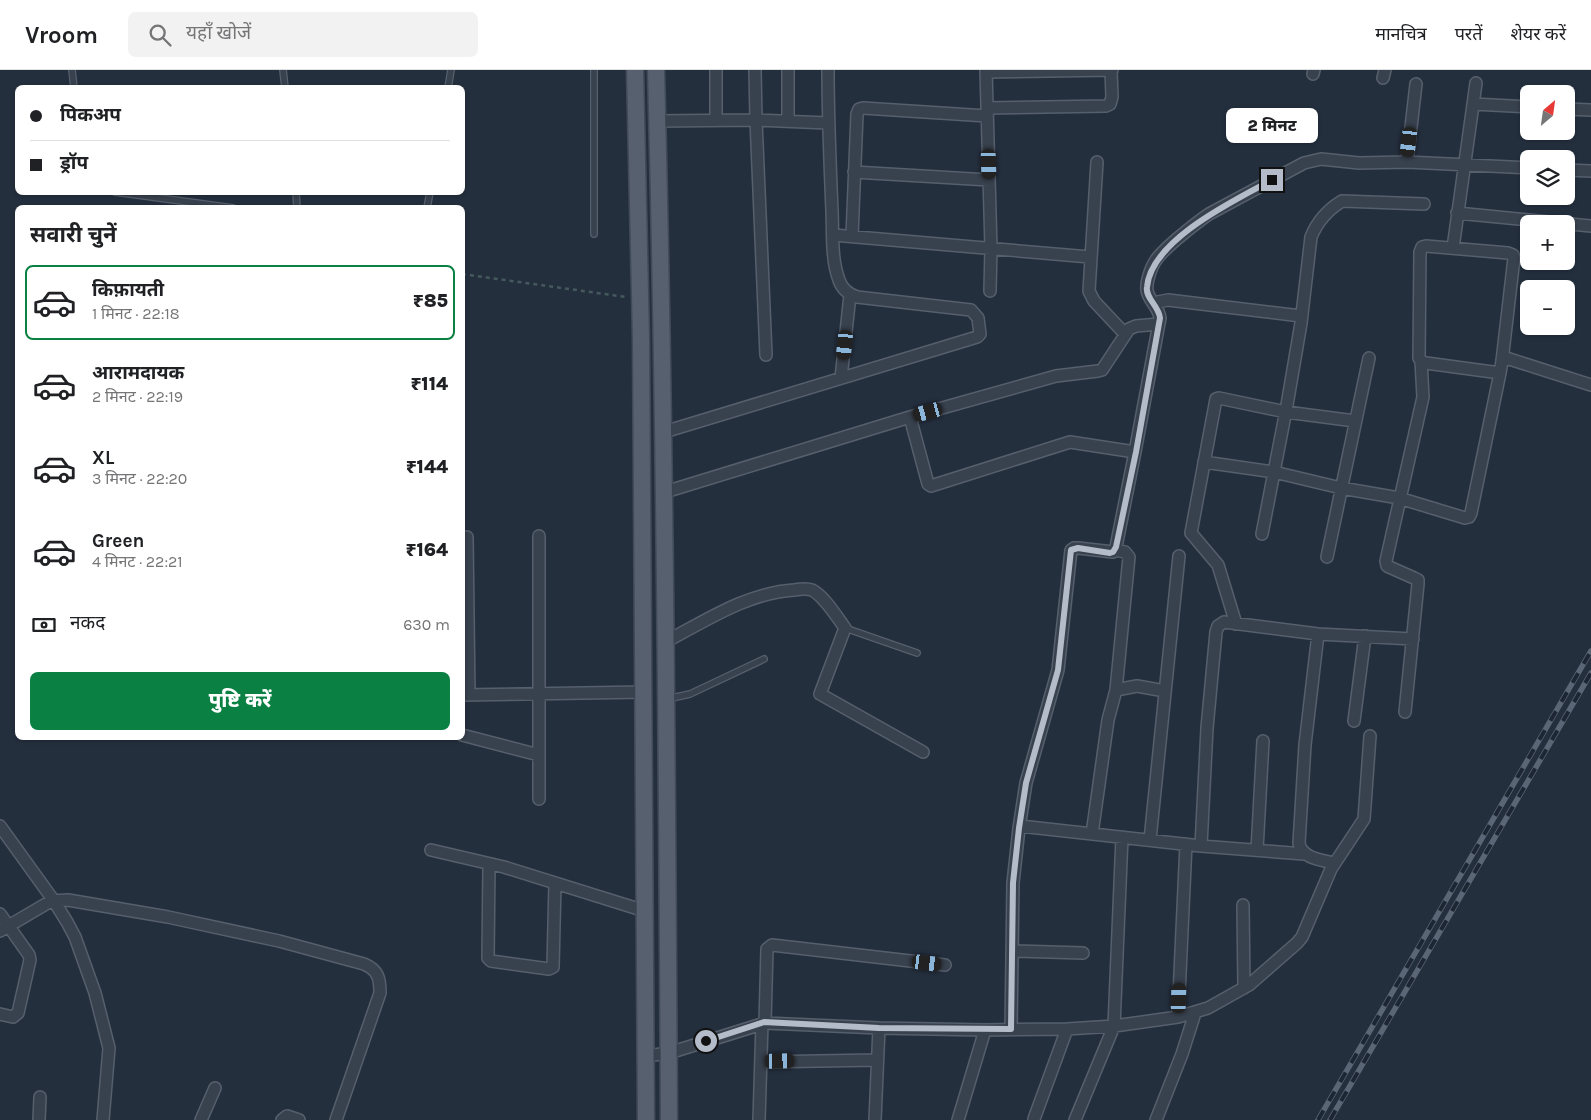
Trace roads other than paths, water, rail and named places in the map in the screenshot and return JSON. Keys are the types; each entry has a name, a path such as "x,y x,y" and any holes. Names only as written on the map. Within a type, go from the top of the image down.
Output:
{"main road":[{"path":"636,70 644,692 646,1120"},
{"path":"656,70 665,492 669,1120"}],"street":[{"path":"716,70 716,120"},
{"path":"755,70 766,355"},
{"path":"788,70 788,121"},
{"path":"664,432 977,337 980,334 978,318 971,310 857,297 850,295 840,281 835,266 833,234 828,123 828,70"},
{"path":"852,236 857,114 859,109 987,112 1106,106 1110,104 1112,97 1112,70 986,71 987,112 991,248 990,291"},
{"path":"1453,248 1476,83"},
{"path":"1407,162 1416,84"},
{"path":"1473,104 1520,107"},
{"path":"1575,109 1591,110"},
{"path":"658,121 756,120 828,123"},
{"path":"1115,550 1136,452 1159,324 1160,312 1147,293 1146,287 1156,260 1209,214 1304,163 1321,159 1359,163 1407,162 1520,168"},
{"path":"1098,162 1088,286 1090,296 1125,334"},
{"path":"1575,170 1591,171"},
{"path":"854,172 989,180"},
{"path":"1262,534 1286,412 1302,316 1311,237 1318,223 1342,201 1424,204"},
{"path":"1457,213 1591,226"},
{"path":"833,234 1090,257"},
{"path":"1204,462 1274,472 1341,488 1399,498 1465,518 1469,517 1472,513 1503,356 1513,255 1426,246 1422,247 1420,252 1419,358 1421,361 1423,397 1399,498 1386,561 1387,566 1418,580 1405,712"},
{"path":"841,378 850,295"},
{"path":"1156,307 1158,302 1168,300 1302,316"},
{"path":"665,492 910,417 1056,376 1102,370 1129,329 1136,326 1159,324"},
{"path":"1503,356 1591,385"},
{"path":"1327,557 1369,358"},
{"path":"1421,361 1500,373"},
{"path":"1236,624 1218,565 1191,533 1216,399 1219,398 1286,412 1355,421"},
{"path":"910,417 928,484 931,486 1070,442 1136,452"},
{"path":"539,536 539,798"},
{"path":"467,537 466,695 644,692"},
{"path":"1011,1029 1013,883 1020,826 1026,783 1058,670 1071,550 1078,548 1110,553 1115,550 1125,552 1129,558 1116,690 1108,720 1092,834"},
{"path":"1150,840 1179,556"},
{"path":"666,641 750,598 807,589 819,595 845,628 820,694 923,752"},
{"path":"1201,846 1207,728 1218,626 1224,622 1318,634 1413,638"},
{"path":"1304,854 1300,849 1299,843 1304,753 1318,634"},
{"path":"1354,721 1365,636"},
{"path":"1116,690 1137,686 1165,691"},
{"path":"465,736 540,755"},
{"path":"646,1056 669,1054 763,1023 879,1028 1067,1029 1114,1026 1178,1017 1208,1008 1255,981 1302,937 1334,863 1364,819 1370,736"},
{"path":"1257,850 1263,741"},
{"path":"0,826 54,901 74,937 95,993 109,1048 103,1120"},
{"path":"1020,826 1201,846 1304,854 1334,863"},
{"path":"1075,1120 1114,1026 1122,837"},
{"path":"1178,1017 1186,844"},
{"path":"431,850 489,864 645,911"},
{"path":"489,864 488,958 491,961 549,969 553,967 555,883"},
{"path":"4,929 54,901 68,900 168,917 279,941 364,964 372,968 380,982 380,993 336,1120"},
{"path":"1243,905 1244,988"},
{"path":"0,914 4,929 26,950 30,960 18,1013 13,1017 0,1014"},
{"path":"759,1120 767,949 772,945 945,965"},
{"path":"1012,950 1083,952"},
{"path":"1156,1120 1182,1054 1195,1013"},
{"path":"875,1120 879,1028"},
{"path":"1034,1119 1067,1029"},
{"path":"958,1120 985,1030"},
{"path":"761,1062 877,1060"},
{"path":"201,1120 215,1088"},
{"path":"39,1120 40,1097"},
{"path":"282,1120 287,1116 299,1120"}],"lane":[{"path":"72,70 74,85"},
{"path":"283,70 285,85"},
{"path":"448,85 451,70"},
{"path":"594,70 594,234"},
{"path":"137,195 211,205"},
{"path":"845,628 917,653"},
{"path":"667,698 690,694 764,660"}],"railway":[{"path":"1318,1120 1591,651"},
{"path":"1330,1120 1591,673"}]}
